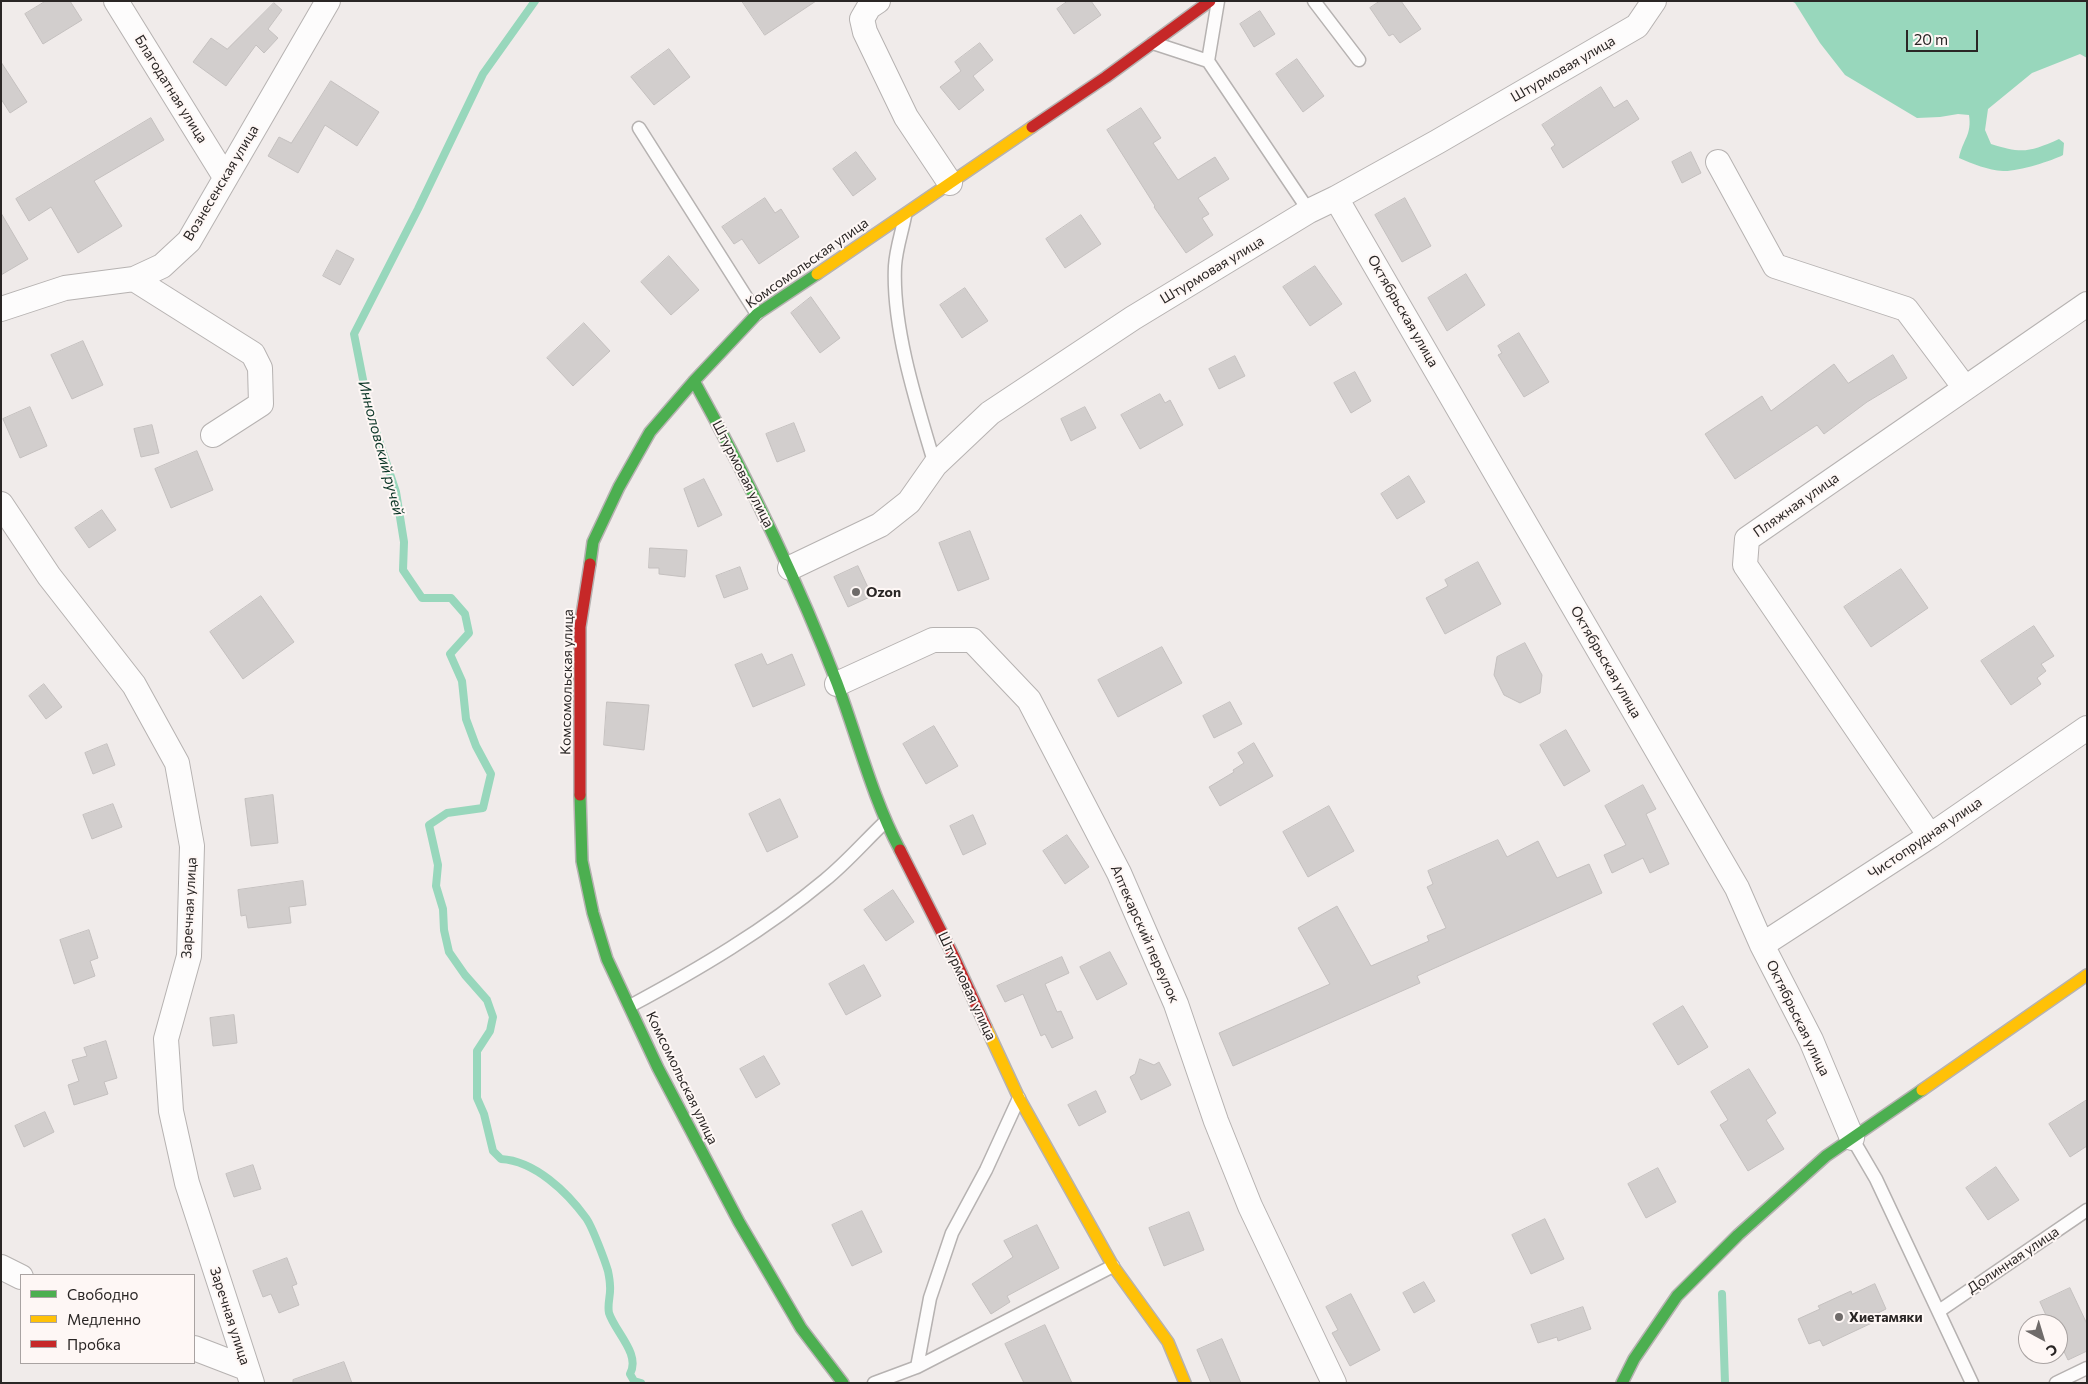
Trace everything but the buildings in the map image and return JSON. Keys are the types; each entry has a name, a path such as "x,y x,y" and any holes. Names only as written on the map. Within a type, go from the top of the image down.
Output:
{"street":[{"name":"Благодатная улица","path":"116,1 225,177"},
{"name":"Вознесенская улица","path":"1,309 65,288 134,279 162,266 189,240 328,1"},
{"path":"878,1 869,7 862,19 865,32 906,117 950,184"},
{"name":"Комсомольская улица","path":"842,1383 801,1328 739,1222 658,1068 607,959 590,905 582,861 580,626 593,542 619,487 650,432 694,381 757,314 950,184 1153,43 1210,1"},
{"name":"Штурмовая улица","path":"790,568 880,525 909,502 935,465 990,413 1133,318 1309,211 1437,142 1637,26 1654,1"},
{"path":"1718,162 1775,266 1906,309 1965,388"},
{"name":"Октябрьская улица","path":"1336,198 1737,888 1762,945 1811,1040 1852,1138"},
{"path":"134,279 253,354 260,368 261,404 213,435"},
{"name":"Пляжная улица","path":"1930,836 1745,565 1748,539 2087,304"},
{"name":"Штурмовая улица","path":"694,381 736,459 790,568 837,684 885,822 954,957 1019,1098 1113,1266 1168,1342 1184,1383"},
{"name":"Заречная улица","path":"1,504 49,576 134,685 177,763 192,846 189,956 166,1039 171,1111 187,1183 249,1375"},
{"name":"Аптекарский переулок","path":"837,684 933,640 972,640 1029,700 1119,873 1176,1004 1216,1121 1250,1206 1334,1383"},
{"name":"Чистопрудная улица","path":"1762,945 1930,836 2087,728"},
{"path":"1622,1383 1634,1358 1677,1296 1738,1235 1826,1156 2087,975"},
{"path":"1,1267 20,1276"},
{"path":"195,1348 249,1375"}],"lane":[{"path":"1208,61 1218,1"},
{"path":"1314,1 1359,60"},
{"path":"1153,43 1208,61 1309,211"},
{"path":"639,128 757,314"},
{"path":"905,214 895,264 896,299 907,362 935,465"},
{"path":"630,1006 695,971 770,922 826,879 885,822"},
{"path":"917,1367 930,1298 952,1233 986,1170 1019,1098"},
{"path":"1852,1138 1876,1178 1972,1383"},
{"name":"Долинная улица","path":"1939,1311 2087,1210"},
{"path":"874,1383 917,1367 1113,1266"},
{"path":"2056,1383 2087,1368"}],"shaded area":[{"path":"1791,1 2087,1 2087,58 2080,54 2032,73 1988,109 1985,130 1991,144 2011,149 2026,150 2040,147 2059,139 2064,143 2063,155 2034,166 2009,171 1986,168 1959,158 1968,132 1969,115 1958,114 1917,118 1845,75 1820,43 1795,3"}],"waterway":[{"name":"Инноловский ручей","path":"535,1 483,74 418,209 354,334 369,410 396,492 404,542 403,570 422,598 451,598 465,614 469,633 450,654 462,681 466,719 476,746 491,774 483,808 447,813 429,825 438,865 436,886 443,909 444,930 449,952 465,975 487,1000 493,1017 490,1031 477,1051 477,1098 484,1114 493,1151 501,1159 526,1165 560,1188 589,1222 610,1280 609,1313 630,1351 633,1366 630,1374 634,1381 641,1383"},
{"path":"1722,1294 1725,1383"}],"traffic: fast":[{"path":"590,564 593,542 619,487 650,432 694,381 757,314 817,274"},
{"path":"694,381 734,455 822,644 881,809 900,850"},
{"path":"580,795 582,861 593,913 607,959 658,1068 739,1222 801,1328 843,1383"},
{"path":"1622,1383 1634,1359 1677,1296 1738,1235 1826,1156 1922,1090"}],"traffic: slow":[{"path":"817,274 1032,127"},
{"path":"1922,1090 2087,975"},
{"path":"986,1027 1019,1098 1113,1266 1168,1342 1185,1383"}],"traffic: jam":[{"path":"1032,127 1106,77 1210,1"},
{"path":"580,795 580,627 590,564"},
{"path":"900,850 954,957 986,1027"}],"place":[{"name":"Ozon","path":"856,592"},
{"name":"Хиетамяки","path":"1839,1317"}]}
